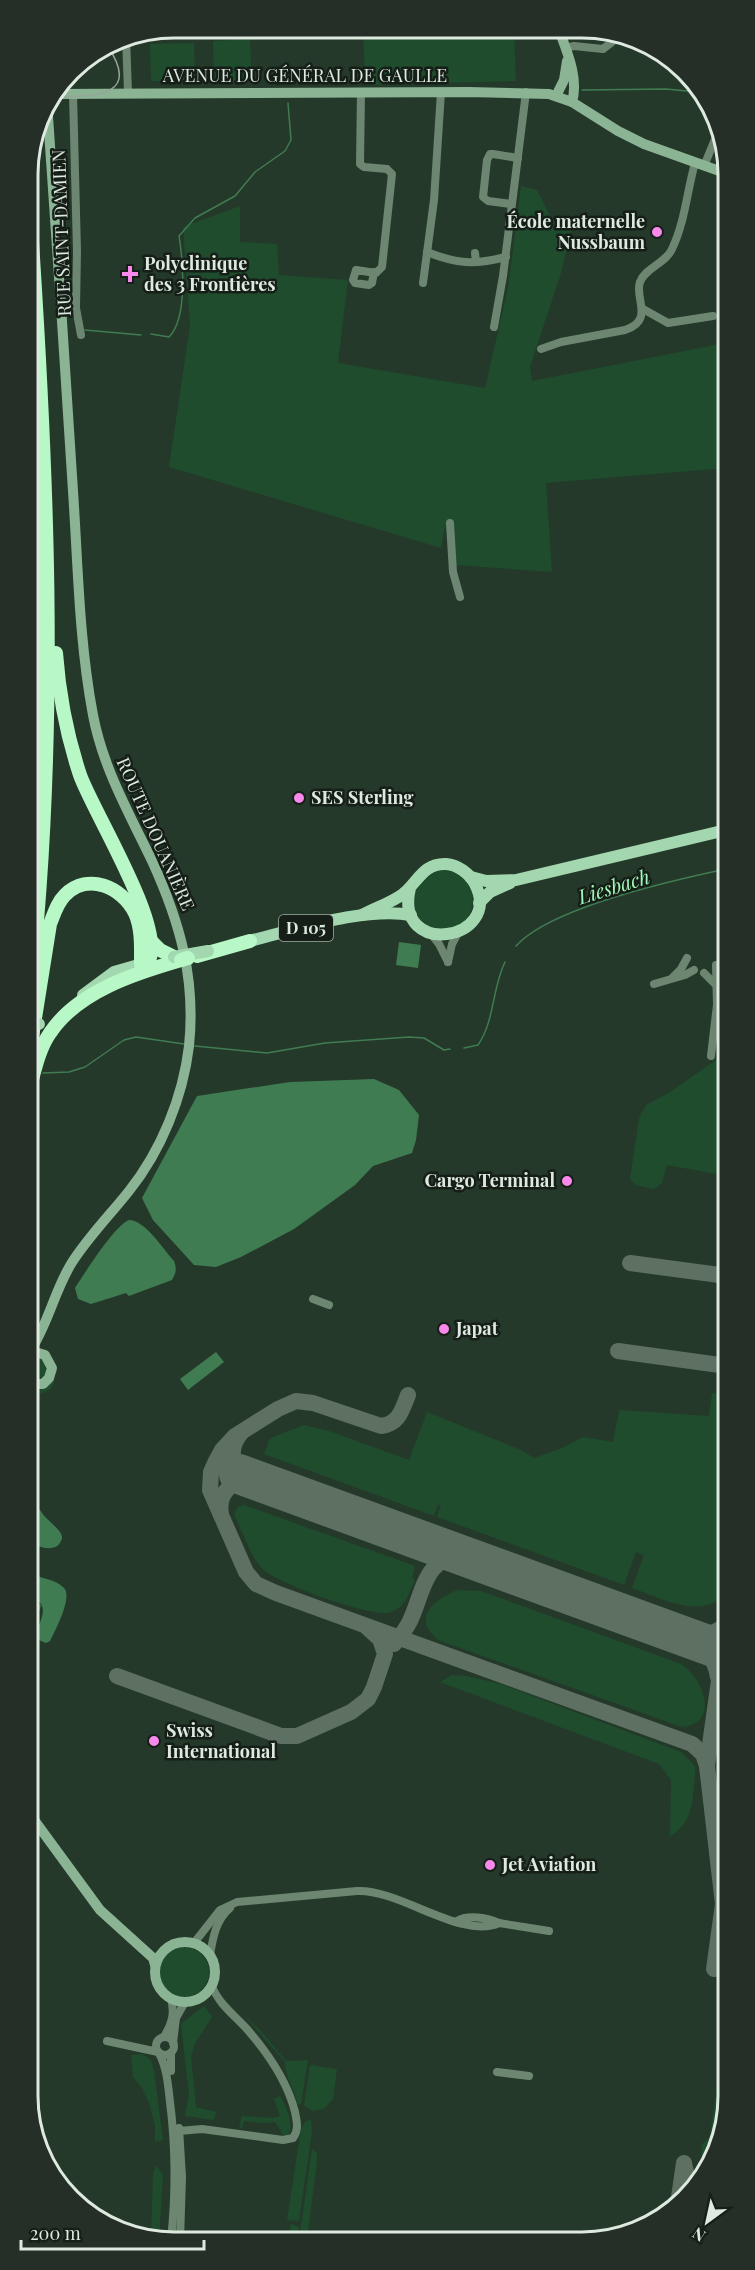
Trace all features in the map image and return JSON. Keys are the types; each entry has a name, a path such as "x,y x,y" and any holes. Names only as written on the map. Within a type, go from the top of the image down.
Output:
{"highway":[{"path":"38,350 46,482 49,601 46,778 38,896"},
{"path":"49,601 53,617 62,704 76,759 90,800 133,885 151,941 152,951 145,963"},
{"path":"38,999 50,924 56,909 69,892 88,884 103,884 121,894 128,901 139,923 145,963"},
{"path":"151,941 160,950 183,958"},
{"path":"38,1062 50,1034 68,1013 89,997 125,979 183,958 250,941"}],"main road":[{"path":"561,38 572,69 575,88 572,102"},
{"path":"556,96 564,80 566,53"},
{"name":"AVENUE DU GÉNÉRAL DE GAULLE","path":"62,96 128,93 525,92 556,96 572,102 629,137 718,170"},
{"name":"ROUTE DOUANIÈRE","path":"38,1336 56,1293 75,1258 130,1190 157,1146 171,1115 183,1078 190,1025 190,989 186,958 173,911 116,789 104,758 93,715 82,615 53,111"},
{"path":"479,903 490,892 516,880 718,832"},
{"path":"471,877 479,894 479,903 473,921 458,933 431,934 423,929 411,915 407,897 410,888 416,878 427,868 437,865 456,866 471,877 486,881 516,880"},
{"name":"D 105","path":"362,915 402,895 410,888"},
{"name":"D 105","path":"38,1023 48,1023 58,1018 73,1002 114,972 145,963 183,958 362,915 399,913 411,915"},
{"name":"ROUTE DOUANIÈRE","path":"38,1384 46,1382 52,1373 51,1363 45,1355 44,1325"},
{"path":"38,1353 45,1355"},
{"path":"38,1825 100,1910 153,1958 156,1980 164,1994 171,1999 185,2002 198,1999 212,1986 215,1970 210,1955 194,1943 174,1944 162,1951 155,1965"},
{"path":"135,1942 162,1951"}],"street":[{"path":"566,53 574,46 603,49 612,41"},
{"path":"126,46 128,93"},
{"path":"361,92 360,164 364,167 387,169 392,174 382,267 378,272 374,272"},
{"path":"423,283 434,200 441,92"},
{"path":"494,327 506,257 525,92"},
{"name":"RUE SAINT-DAMIEN","path":"73,94 76,308 81,335"},
{"path":"541,349 631,328 643,309 640,281 668,257 673,248 699,164 713,140"},
{"path":"511,204 484,199 486,171 490,154 518,158"},
{"path":"427,252 452,262 476,262 506,257"},
{"path":"475,253 476,262"},
{"path":"643,309 668,323 713,316"},
{"path":"450,523 453,572 460,597"},
{"path":"431,934 448,962 452,944 458,933"},
{"path":"674,977 687,958"},
{"path":"711,1056 717,1005 716,965"},
{"path":"654,984 694,970"},
{"path":"704,973 716,985"},
{"path":"313,1299 329,1305"},
{"path":"194,1943 220,1910 237,1902 357,1891 374,1892 470,1926 493,1926 499,1923 549,1931"},
{"path":"210,1955 213,1937 220,1921 237,1902"},
{"path":"179,2131 202,2129 283,2140 293,2138 298,2130 292,2102 273,2062 252,2035 222,2004 212,1986"},
{"path":"171,1999 174,2010 172,2021 161,2039 159,2052 168,2079 175,2149 176,2184 172,2232"},
{"path":"180,2232 182,2177 179,2131 170,2064 174,2048 176,2018 185,2002"},
{"path":"171,2053 166,2055 109,2038 143,2044 170,2038 173,2043"},
{"path":"497,2072 529,2076"}],"shaded area":[{"path":"363,38 514,38 516,81 365,85"},
{"path":"250,39 252,82 214,83 213,41"},
{"path":"194,43 195,81 151,81 150,44"},
{"path":"521,186 537,190 552,220 572,227 561,273 530,367 532,381 718,344 718,469 546,483 552,572 456,565 445,526 441,548 169,467 190,325 183,227 240,206 240,242 277,244 279,275 348,280 338,363 485,388 508,288"},
{"path":"443,870 460,875 468,883 473,900 468,917 460,925 443,930 426,925 418,917 413,900 418,883 426,875"},
{"path":"399,942 421,945 418,968 396,965"},
{"path":"718,1059 717,1174 667,1165 662,1183 654,1189 635,1185 630,1179 639,1118 646,1105 667,1094"},
{"path":"374,1079 399,1090 419,1115 412,1153 373,1166 355,1185 294,1229 241,1257 216,1267 194,1265 153,1220 142,1198 197,1096 290,1082"},
{"path":"129,1220 135,1221 147,1230 174,1261 176,1271 172,1280 129,1296 126,1293 91,1304 78,1299 75,1288 79,1281 108,1240"},
{"path":"216,1352 224,1362 188,1390 180,1379"},
{"path":"38,1358 46,1364 46,1374 42,1379 38,1379"},
{"path":"55,1379 51,1389 38,1397 38,1392"},
{"path":"712,1393 717,1393 717,1601 704,1606 668,1602 632,1588 644,1555 636,1552 624,1585 437,1517 441,1505 438,1505 434,1516 264,1454 269,1440 273,1437 304,1425 329,1431 409,1460 427,1412 521,1450 534,1458 562,1448 583,1437 613,1442 619,1410 709,1416"},
{"path":"244,1505 415,1566 412,1578 415,1580 406,1599 396,1610 381,1613 347,1606 274,1577 265,1571 256,1560 234,1514 238,1507"},
{"path":"38,1509 62,1535 58,1545 46,1548 38,1546"},
{"path":"38,1576 64,1588 65,1606 50,1641 46,1643 38,1640 38,1628 43,1612 38,1602"},
{"path":"457,1590 481,1591 681,1664 696,1679 701,1689 705,1709 701,1717 694,1724 682,1727 438,1640 430,1632 426,1624 426,1617 434,1604"},
{"path":"452,1675 501,1684 681,1752 695,1766 693,1800 684,1824 670,1836 671,1780 659,1764 440,1682"},
{"path":"179,1947 189,1947 202,1954 209,1967 209,1977 202,1990 189,1997 179,1997 170,1993 163,1986 159,1977 159,1967 163,1958 170,1951"},
{"path":"204,2006 212,2017 196,2042 191,2056 196,2107 216,2112 214,2120 185,2116 189,2095 181,2024"},
{"path":"241,2012 261,2031 286,2061 308,2060 301,2104 298,2105 286,2072 285,2062"},
{"path":"142,2054 151,2060 154,2071 163,2140 155,2142 155,2125 149,2103 142,2088 133,2077 131,2055"},
{"path":"310,2065 337,2069 333,2099 324,2109 313,2111 304,2106"},
{"path":"717,2085 713,2132 701,2161 702,2144 710,2137"},
{"path":"280,2096 290,2121 288,2135 283,2135 275,2122 244,2121 242,2128 239,2128 242,2116 272,2118 280,2116 274,2099"},
{"path":"311,2119 312,2131 299,2221 287,2220 301,2129 305,2122"},
{"path":"312,2149 317,2153 317,2161 308,2232 300,2232"},
{"path":"156,2165 163,2175 160,2231 151,2230 153,2173"},
{"path":"291,2224 299,2227 298,2232 289,2232"}],"waterway":[{"path":"582,90 666,89 689,91"},
{"path":"151,334 169,337 179,317 183,289 179,236 195,218 235,196 255,172 285,151 291,140 288,103"},
{"path":"85,330 141,335"},
{"name":"Liesbach","path":"516,946 533,932 556,919 584,908 646,888 718,871"},
{"path":"464,1048 478,1045 484,1035 505,962"},
{"path":"43,1073 69,1072 85,1067 124,1040 136,1037 184,1044"},
{"path":"195,1046 267,1053 325,1043 409,1037 424,1038 444,1050 450,1049"}],"taxiway":[{"path":"630,1263 717,1275"},
{"path":"618,1351 717,1365"},
{"path":"408,1395 396,1419 381,1426 313,1403 296,1401 278,1409 235,1436 222,1450 211,1472 210,1490 246,1572 256,1584 276,1593 692,1744 703,1754 707,1766"},
{"path":"241,1433 234,1445 233,1455 236,1463 251,1477 281,1490"},
{"path":"221,1515 220,1506 229,1487 242,1481 258,1482"},
{"path":"394,1644 410,1621 423,1587 434,1568 442,1561 453,1557 467,1557"},
{"path":"117,1676 281,1736 297,1736 351,1712 368,1699 385,1654 380,1639 367,1627"},
{"path":"683,1635 706,1635 717,1631"},
{"path":"685,1636 707,1652 717,1674"},
{"path":"717,1693 707,1766 717,1853"},
{"path":"711,1790 717,1802"},
{"path":"714,1969 717,1947"},
{"path":"680,2190 684,2163"},
{"path":"684,2164 689,2180"}],"runway":[{"path":"239,1474 717,1648"}],"tram line":[{"path":"61,97 96,95 116,85 119,76 117,63 111,53"}],"place":[{"name":"École maternelle Nussbaum","path":"657,232"},
{"name":"Polyclinique des 3 Frontières","path":"130,274"},
{"name":"SES Sterling","path":"299,798"},
{"name":"Cargo Terminal","path":"567,1181"},
{"name":"Japat","path":"444,1329"},
{"name":"Swiss International","path":"154,1741"},
{"name":"Jet Aviation","path":"490,1865"}]}
